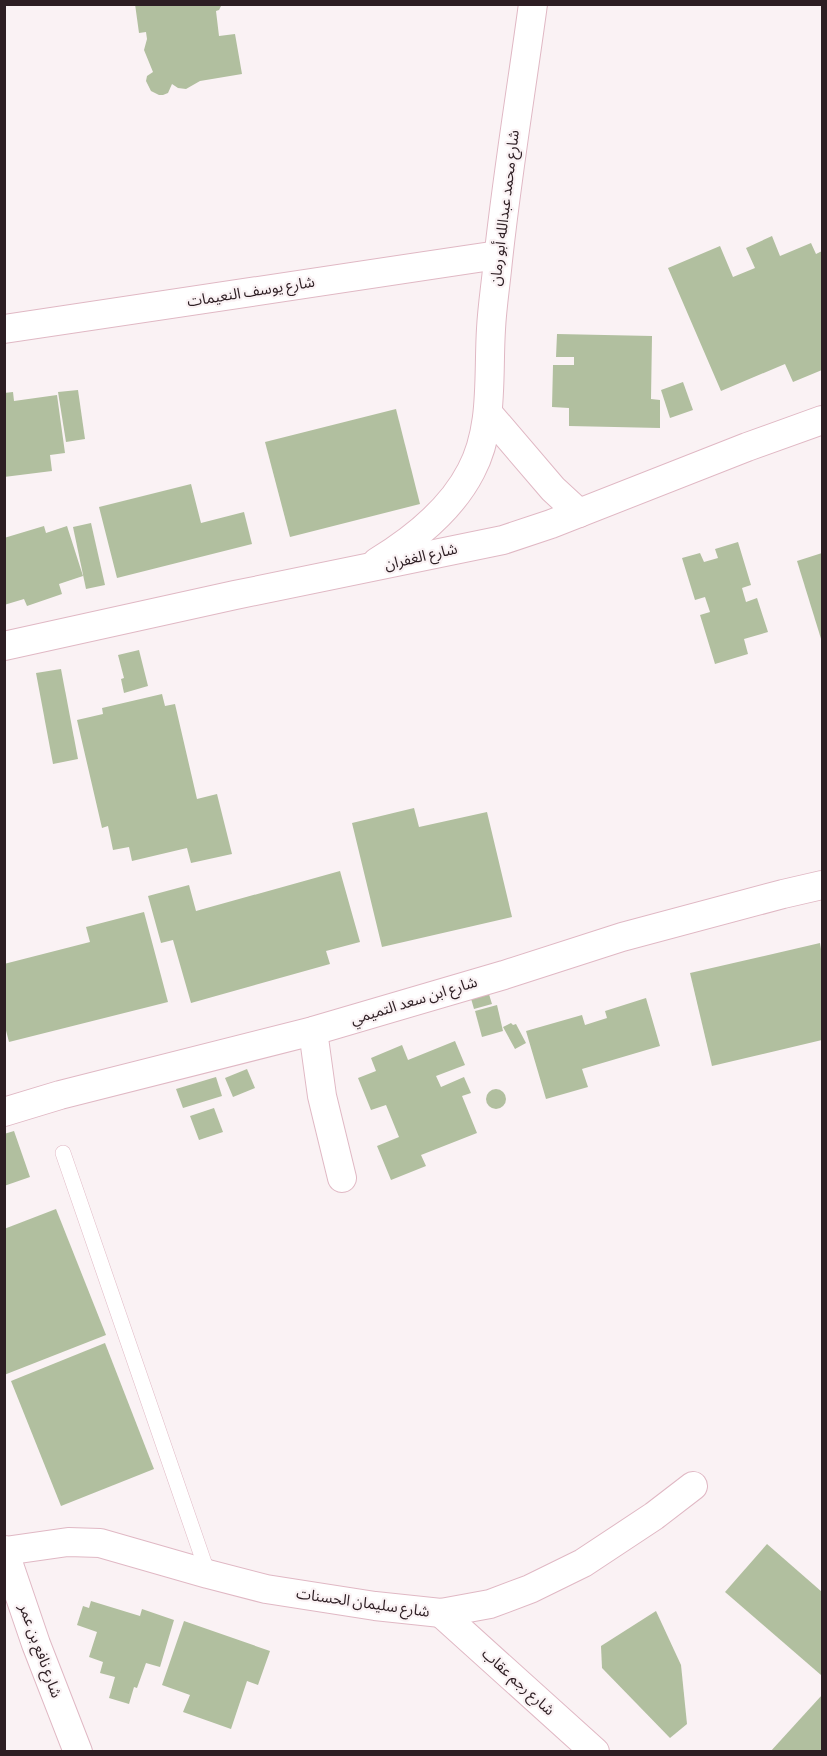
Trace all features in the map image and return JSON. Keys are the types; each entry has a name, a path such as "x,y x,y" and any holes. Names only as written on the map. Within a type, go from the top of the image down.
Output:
{"street":[{"name":"شارع محمد عبدالله أبو رمان","path":"365,569 399,548 440,513 471,471 481,446 488,413 491,328 498,255 533,4"},
{"name":"شارع يوسف النعيمات","path":"4,329 498,255"},
{"path":"488,413 553,489 579,513"},
{"name":"شارع الغفران","path":"4,646 235,595 503,540 822,420"},
{"name":"شارع ابن سعد التميمي","path":"4,1112 72,1092 313,1031 504,975 622,937 822,885"},
{"path":"313,1031 322,1096 342,1178"},
{"name":"شارع سليمان الحسنات","path":"5,1550 68,1542 100,1543 266,1589 375,1606 441,1613 490,1604 530,1589 583,1563 654,1516 693,1486"},
{"name":"شارع نافع بن عمر","path":"5,1550 36,1644 78,1752"},
{"name":"شارع رجم عقاب","path":"441,1613 595,1752"}],"lane":[{"path":"63,1154 208,1574"}],"building":[{"path":"135,4 222,4 216,11 219,36 235,34 242,74 200,81 186,89 172,84 168,93 163,95 151,91 146,81 147,76 153,72 144,50 146,32 139,33"},
{"path":"772,236 780,256 811,243 816,254 822,251 822,370 793,382 785,364 721,391 668,268 720,246 733,277 755,268 746,248"},
{"path":"557,334 652,336 651,399 660,400 660,428 569,426 569,408 552,407 553,365 574,365 574,357 556,357"},
{"path":"683,382 693,410 670,418 661,390"},
{"path":"78,390 85,439 66,442 58,392"},
{"path":"13,392 14,401 57,395 65,453 50,455 52,471 4,477 4,393"},
{"path":"396,409 420,504 290,537 265,442"},
{"path":"191,484 201,523 244,512 252,544 117,578 99,507"},
{"path":"91,523 105,585 86,589 73,527"},
{"path":"44,526 46,533 67,526 83,576 59,584 62,594 27,606 24,599 4,605 4,538"},
{"path":"738,542 751,585 742,588 746,602 757,598 768,632 744,639 748,654 715,664 700,615 710,612 705,597 695,600 682,558 700,553 704,562 718,558 715,549"},
{"path":"822,553 822,642 797,561"},
{"path":"139,650 148,686 124,693 121,679 124,678 118,655"},
{"path":"61,669 78,759 53,764 36,673"},
{"path":"162,694 165,706 175,704 197,799 217,794 232,854 191,863 187,848 132,861 129,847 113,850 108,826 102,828 77,720 103,714 102,708"},
{"path":"414,808 419,827 487,812 512,917 382,947 352,823"},
{"path":"340,871 360,942 326,951 330,964 191,1003 173,940 161,943 148,896 189,885 196,911"},
{"path":"144,912 168,1002 9,1042 4,1023 4,964 90,942 86,927"},
{"path":"820,943 822,1040 712,1066 690,973"},
{"path":"488,991 492,1004 474,1009 470,995"},
{"path":"646,998 660,1046 582,1069 588,1087 546,1099 526,1031 582,1015 585,1025 607,1018 605,1011"},
{"path":"497,1005 503,1031 482,1037 475,1011"},
{"path":"511,1023 516,1024 526,1043 515,1049 503,1027"},
{"path":"455,1041 465,1065 436,1076 441,1087 464,1077 471,1093 462,1096 477,1133 421,1155 426,1166 391,1180 377,1146 399,1137 386,1105 371,1110 358,1078 376,1071 371,1058 402,1045 408,1060"},
{"path":"247,1069 255,1088 233,1097 225,1078"},
{"path":"216,1077 222,1096 183,1108 176,1089"},
{"path":"492,1089 500,1089 506,1095 506,1103 500,1109 492,1109 486,1103 486,1095"},
{"path":"214,1108 223,1132 199,1140 190,1116"},
{"path":"14,1131 30,1177 4,1186 4,1134"},
{"path":"56,1209 106,1335 4,1375 4,1229"},
{"path":"105,1343 154,1469 61,1506 11,1381"},
{"path":"767,1544 822,1592 821,1675 725,1592"},
{"path":"91,1601 140,1616 142,1609 174,1620 160,1667 146,1663 137,1688 134,1687 129,1704 109,1698 115,1677 100,1673 103,1662 89,1657 97,1632 77,1625 83,1606 89,1608"},
{"path":"656,1611 681,1665 687,1724 670,1738 602,1668 601,1646"},
{"path":"184,1621 270,1651 258,1685 247,1681 231,1729 183,1712 190,1695 162,1685"},
{"path":"822,1695 822,1752 770,1752"}]}
